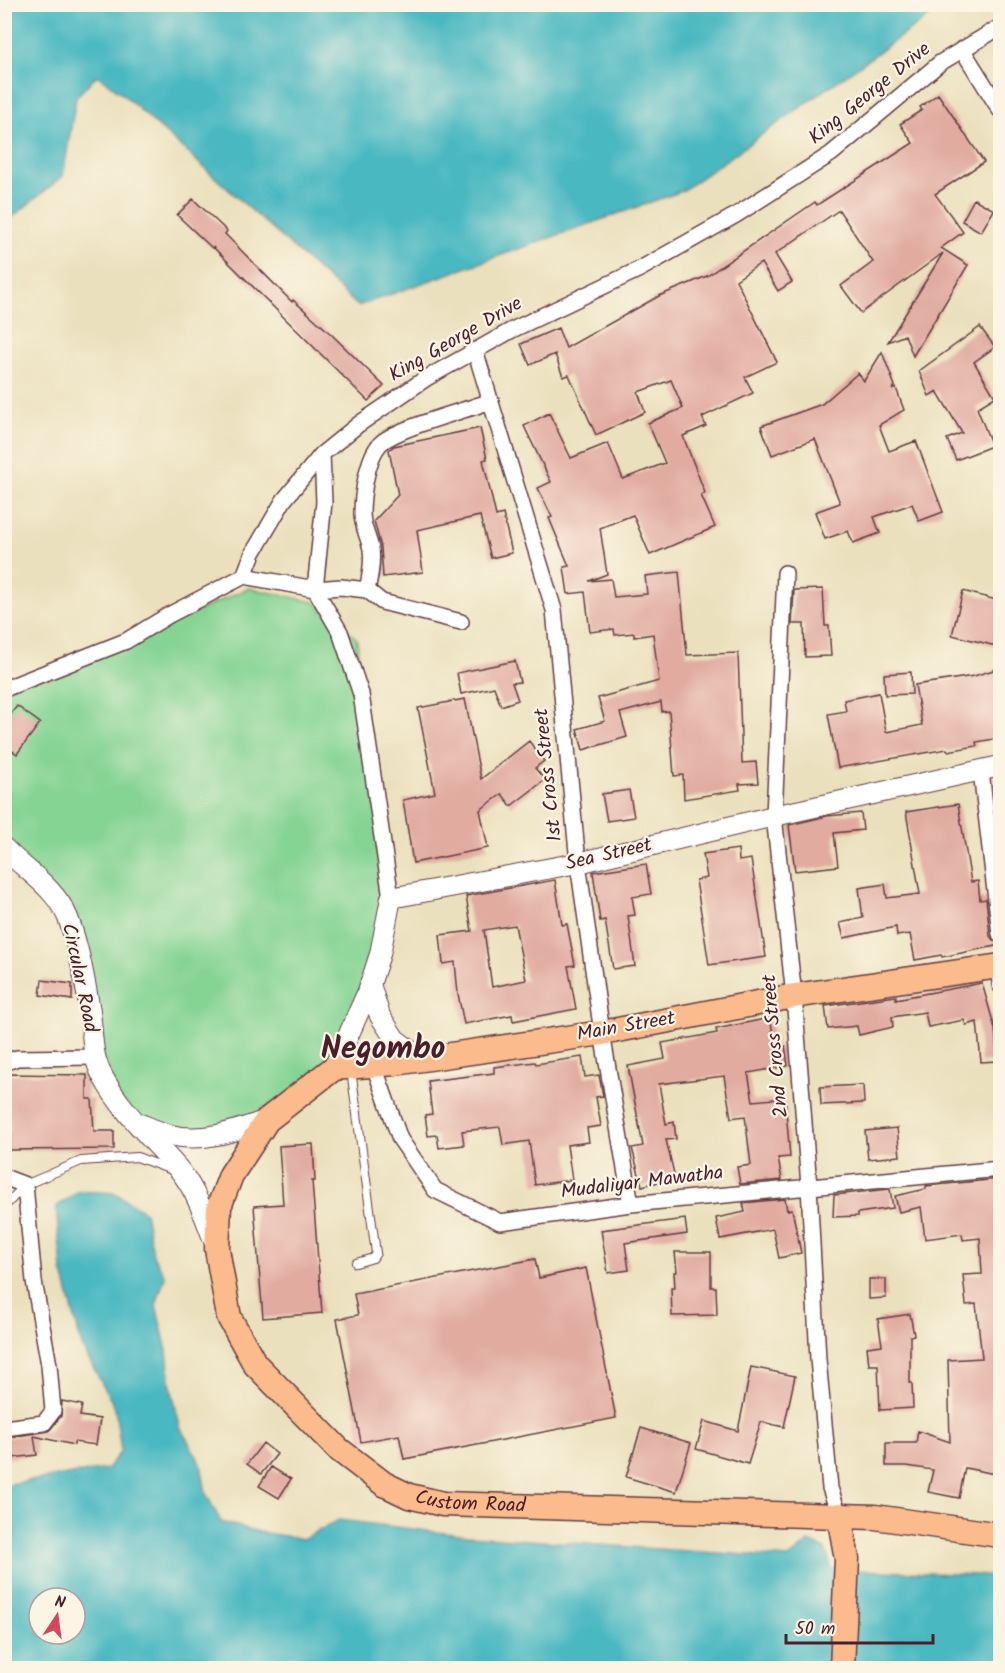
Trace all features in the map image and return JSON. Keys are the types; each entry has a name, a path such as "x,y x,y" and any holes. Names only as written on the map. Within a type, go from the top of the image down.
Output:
{"main road":[{"name":"Main Street","path":"267,1119 353,1067 602,1033 794,996 1000,973"},
{"name":"Custom Road","path":"267,1119 231,1176 219,1207 217,1249 229,1317 255,1364 338,1449 384,1484 409,1496 443,1504 839,1515 908,1521 1000,1535"},
{"path":"839,1515 847,1559 842,1668"}],"street":[{"name":"King George Drive","path":"244,576 253,553 284,500 322,454 359,424 425,379 475,350 512,330 640,270 736,215 831,154 940,63 1000,27"},
{"path":"962,49 1000,110"},
{"name":"1st Cross Street","path":"475,350 554,610 578,863 602,1033 631,1204"},
{"path":"367,590 371,570 371,550 362,516 371,460 381,444 399,433 432,420 491,401"},
{"path":"322,454 324,502 315,589 340,632 361,694 391,898 353,1067"},
{"name":"2nd Cross Street","path":"785,573 774,816 794,996 809,1186 818,1359 830,1488 839,1515"},
{"path":"4,689 126,641 244,576 315,589 341,586 367,590 382,602 461,622"},
{"name":"Sea Street","path":"391,898 578,863 774,816 1000,766"},
{"path":"981,771 1000,934"},
{"name":"Circular Road","path":"4,848 12,865 49,888 68,917 90,1011 94,1058 110,1088 133,1121 181,1173 194,1191 217,1249"},
{"path":"370,984 380,1016 395,1039 422,1059"},
{"path":"4,1063 16,1058 94,1058"},
{"name":"Mudaliyar Mawatha","path":"353,1067 435,1190 500,1222 631,1204 1000,1169"},
{"path":"133,1121 169,1135 200,1137 235,1132 267,1119"},
{"path":"4,1177 25,1185 34,1281 49,1365 53,1411 44,1423 4,1428"}],"lane":[{"path":"353,1067 376,1253 373,1258 356,1263"},
{"path":"4,1207 25,1185 81,1161 137,1157 181,1173"}],"green space":[{"path":"249,588 314,602 357,639 361,694 391,898 334,1068 267,1120 216,1136 133,1121 110,1088 68,917 5,848 5,689 171,623"}],"water":[{"path":"5,4 945,5 682,191 358,306 120,92 97,75 76,97 63,176 5,223"},
{"path":"79,1191 115,1193 145,1212 153,1255 165,1276 156,1305 167,1351 171,1387 180,1427 201,1464 206,1494 221,1522 259,1532 303,1539 339,1520 468,1536 789,1558 809,1542 825,1549 832,1569 1000,1576 1000,1668 5,1668 4,1485 107,1469 121,1451 115,1408 82,1346 62,1269 56,1207"}],"building":[{"path":"938,94 984,162 935,194 963,232 941,248 968,265 913,356 905,335 888,342 943,253 861,313 841,286 873,262 839,210 775,254 792,282 778,291 761,263 736,280 777,362 745,377 753,393 702,417 706,426 683,436 705,493 701,495 715,527 650,555 633,515 600,528 607,574 589,581 611,579 614,597 647,594 645,576 679,572 687,655 738,653 742,763 756,762 758,783 739,784 740,790 684,799 683,775 674,776 669,711 662,712 661,702 620,713 627,737 583,750 577,729 605,721 598,698 659,681 653,634 634,637 634,633 615,635 614,629 590,632 585,592 568,594 564,567 569,566 549,518 552,517 538,488 551,482 524,426 549,413 571,458 608,443 623,479 665,463 648,423 683,408 671,380 638,392 645,412 596,435 569,375 563,377 555,354 530,365 521,344 558,328 566,348 659,296 707,276 815,202 817,205 913,143 900,124 922,110 920,107"},
{"path":"193,199 227,231 225,234 292,302 293,300 329,332 384,386 368,401 213,247 177,215"},
{"path":"974,199 994,210 981,232 962,221"},
{"path":"980,327 995,347 974,362 995,397 977,408 992,446 956,460 947,439 962,433 937,391 929,396 919,371"},
{"path":"882,352 895,386 892,390 896,388 904,410 879,425 889,451 916,441 943,512 919,521 912,504 874,517 880,533 853,543 848,531 825,539 815,512 840,503 815,439 772,455 761,426 822,404 858,373 864,381"},
{"path":"480,428 487,459 483,460 496,516 503,514 512,553 491,558 480,516 417,530 423,572 383,577 381,547 374,521 398,495 389,450 394,446"},
{"path":"823,589 825,626 829,626 831,656 805,657 804,624 792,624 794,590"},
{"path":"963,591 1000,601 1000,647 952,635"},
{"path":"515,661 520,682 512,683 518,700 501,706 494,687 461,694 457,673"},
{"path":"1000,668 1000,738 976,742 977,746 838,768 828,714 846,711 844,700 879,693 886,732 922,725 915,685 974,676"},
{"path":"911,672 912,694 885,695 884,674"},
{"path":"465,699 481,779 529,741 544,761 535,768 545,780 511,806 502,794 480,810 488,848 413,863 403,800 435,793 418,708"},
{"path":"17,706 40,723 17,754 4,745 4,723"},
{"path":"629,790 634,817 607,821 602,794"},
{"path":"958,804 971,882 978,881 980,900 986,899 990,936 1000,945 915,960 910,934 897,936 896,927 844,938 840,923 863,918 859,888 885,884 887,898 920,894 906,812"},
{"path":"861,813 863,830 834,833 838,866 795,871 789,825 827,816"},
{"path":"738,849 739,861 751,859 766,957 709,965 696,880 707,878 703,854"},
{"path":"646,864 651,894 632,897 635,915 628,916 635,966 613,969 605,920 600,921 593,872"},
{"path":"555,880 562,925 567,924 575,965 568,966 576,1009 513,1021 512,1015 464,1024 455,962 443,964 440,935 472,931 466,896","holes":["515,925 526,980 492,987 484,930"]},
{"path":"42,980 72,984 72,1000 40,995"},
{"path":"982,983 995,1029 998,1061 981,1062 977,1022 966,1025 964,1020 928,1027 925,1012 892,1017 893,1027 859,1035 857,1026 828,1029 825,1006 896,996 896,999"},
{"path":"770,1018 776,1048 785,1046 788,1066 748,1073 753,1101 785,1098 790,1157 778,1158 782,1180 740,1184 737,1167 751,1165 745,1116 731,1118 724,1076 659,1084 666,1124 674,1122 676,1139 666,1140 675,1178 642,1186 632,1148 643,1146 628,1066 665,1059 662,1043 717,1033 716,1029"},
{"path":"582,1057 585,1077 599,1075 603,1096 596,1097 601,1126 587,1128 589,1142 567,1145 572,1180 535,1185 529,1141 503,1145 500,1127 462,1131 464,1145 439,1148 437,1135 428,1136 425,1115 432,1114 428,1081 494,1073 494,1067"},
{"path":"4,1074 87,1075 87,1099 92,1099 94,1131 114,1131 114,1149 7,1150 7,1132 10,1132 8,1092 4,1092"},
{"path":"863,1085 864,1103 821,1105 820,1087"},
{"path":"897,1128 900,1156 868,1159 865,1131"},
{"path":"313,1144 315,1181 312,1181 322,1313 263,1318 254,1206 283,1204 279,1146"},
{"path":"1000,1179 1000,1475 965,1468 959,1498 928,1492 933,1470 886,1466 886,1443 916,1443 918,1431 950,1442 948,1360 982,1358 976,1304 966,1305 963,1275 982,1274 980,1238 963,1240 962,1234 925,1239 921,1207 899,1212 895,1196 926,1189 926,1186"},
{"path":"890,1189 893,1208 858,1213 858,1216 833,1217 834,1195"},
{"path":"785,1199 787,1210 792,1209 801,1253 779,1258 773,1229 720,1239 716,1218 745,1212 743,1203"},
{"path":"685,1219 687,1234 625,1243 629,1270 608,1273 601,1230"},
{"path":"675,1252 711,1252 711,1287 716,1287 717,1315 672,1316 671,1288 675,1288 674,1272 677,1272"},
{"path":"535,1259 539,1278 586,1268 616,1418 404,1459 399,1435 361,1442 337,1319 358,1315 354,1294"},
{"path":"869,1279 886,1279 886,1298 869,1299"},
{"path":"910,1314 914,1335 910,1336 910,1383 912,1383 913,1408 880,1410 878,1365 869,1365 867,1347 882,1345 878,1319"},
{"path":"751,1367 795,1376 784,1427 761,1422 748,1464 696,1449 704,1421 738,1431"},
{"path":"62,1401 82,1405 80,1416 100,1419 96,1445 74,1442 74,1445 34,1436 37,1455 4,1459 4,1438 49,1431 61,1416"},
{"path":"641,1428 691,1443 676,1492 626,1477"},
{"path":"263,1443 277,1454 261,1474 247,1464"},
{"path":"271,1467 291,1479 279,1498 259,1486"}],"district":[{"name":"Negombo","path":"383,1049"}]}
